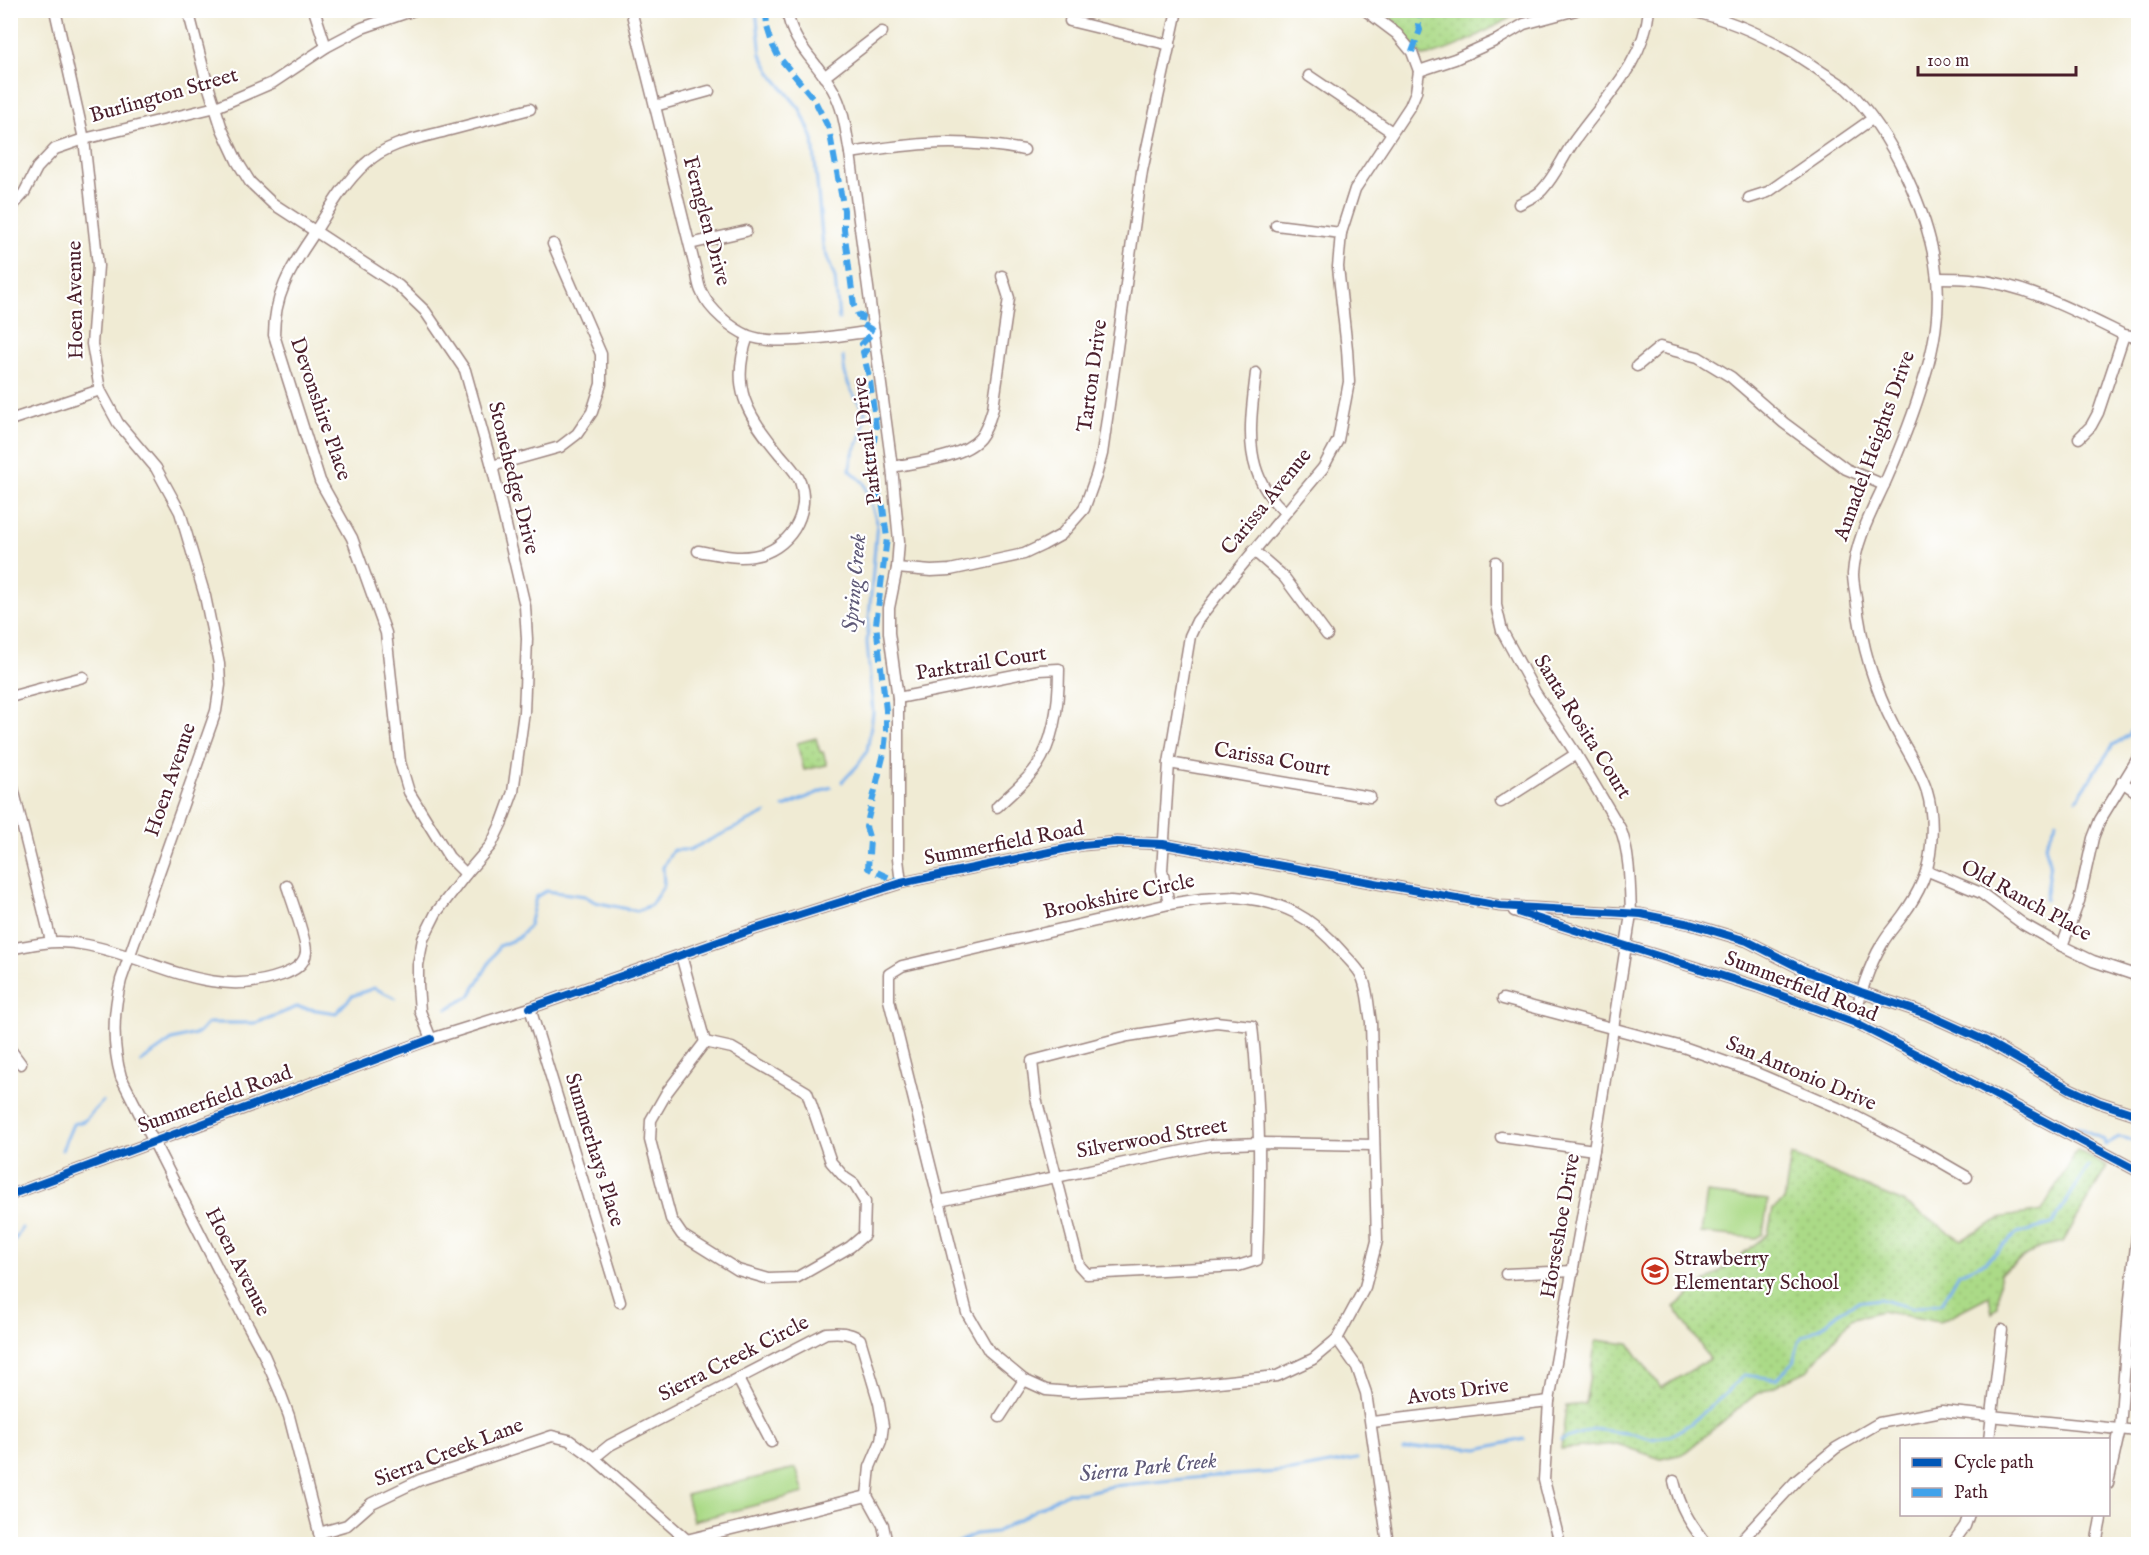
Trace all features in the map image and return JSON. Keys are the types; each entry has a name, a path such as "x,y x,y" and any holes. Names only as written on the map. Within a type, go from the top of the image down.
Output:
{"street":[{"name":"Hoen Avenue","path":"55,10 84,139 98,266 92,344 100,390 118,423 156,468 180,512 205,596 219,664 220,685 216,711 129,956 115,1002 117,1063 121,1077 153,1142 264,1355 289,1416 321,1539"},
{"name":"Stonehedge Drive","path":"188,10 206,80 222,129 250,182 272,203 399,286 425,311 465,370 492,466 525,606 527,639 524,712 513,792 502,822 491,845 436,913 423,939 418,965 420,1011 431,1039"},
{"path":"314,10 326,47"},
{"name":"Burlington Street","path":"10,209 24,193 37,168 55,149 84,139 216,107 273,83 326,47 362,28 414,10"},
{"name":"Fernglen Drive","path":"632,10 702,293 715,311 748,336 774,340 874,331"},
{"name":"Parktrail Drive","path":"787,10 792,32 833,90 842,108 892,467 899,541 897,568 889,608 889,633 898,698 898,859 901,883"},
{"name":"Tarton Drive","path":"897,568 950,570 1024,554 1061,535 1084,509 1102,454 1142,171 1177,10"},
{"path":"1365,10 1397,34 1412,52 1419,71 1455,59 1497,40 1524,24 1576,10"},
{"path":"1519,204 1541,192 1561,164 1573,141 1628,71 1648,25 1649,10"},
{"name":"Annadel Heights Drive","path":"1687,10 1709,15 1786,47 1845,88 1872,119 1910,182 1926,227 1937,278 1937,318 1925,378 1860,540 1853,575 1862,636 1874,680 1894,726 1921,773 1930,797 1932,842 1928,871 1905,912 1882,944 1861,992 1853,1022"},
{"path":"1070,21 1170,45"},
{"path":"824,77 882,32"},
{"name":"Carissa Avenue","path":"1169,904 1162,870 1169,763 1190,636 1197,621 1253,550 1323,468 1338,440 1349,382 1338,267 1341,234 1355,189 1410,106 1416,92 1419,71"},
{"path":"1309,76 1392,132"},
{"path":"656,106 709,91"},
{"name":"Devonshire Place","path":"466,874 449,857 409,792 400,762 386,633 352,538 320,482 274,335 274,314 281,289 294,263 327,210 349,180 378,154 393,146 530,109"},
{"path":"1749,198 1768,192 1872,119"},
{"path":"850,153 914,143 941,142 988,144 1024,150"},
{"path":"1276,225 1341,234"},
{"path":"690,244 746,231"},
{"path":"492,466 560,447 577,434 592,412 601,384 601,354 553,244"},
{"path":"892,467 947,456 968,448 979,439 988,424 993,408 1009,298 1002,276"},
{"path":"1937,278 1971,279 2008,286 2038,295 2124,335 2139,337"},
{"path":"2079,438 2091,426 2098,413 2124,335"},
{"path":"698,551 734,557 755,556 788,538 799,524 804,507 799,478 759,430 746,406 740,381 740,362 748,336"},
{"path":"1637,366 1660,346 1698,357 1731,377 1784,423 1846,469 1884,484"},
{"path":"1256,373 1251,417 1251,451 1256,474 1263,488 1284,512"},
{"path":"10,420 100,390"},
{"path":"1253,550 1284,577 1327,634"},
{"name":"Santa Rosita Court","path":"1496,562 1496,605 1502,630 1535,692 1576,754 1617,821 1625,839 1631,914"},
{"name":"Parktrail Court","path":"898,698 1039,670 1059,669 1059,691 1045,752 1036,768 998,807"},
{"path":"10,697 83,677"},
{"path":"1501,802 1576,754"},
{"path":"2062,946 2079,901 2093,838 2100,820 2139,758"},
{"name":"Carissa Court","path":"1169,763 1370,797"},
{"path":"10,776 51,940"},
{"path":"2122,782 2139,793"},
{"name":"Summerfield Road","path":"10,1195 431,1039 530,1008 752,930 901,883 1083,845 1118,842 1163,844 1500,906 1631,914 1690,924 1747,941 1804,970 1947,1023 1986,1041 2070,1089 2098,1102 2139,1115"},
{"name":"Old Ranch Place","path":"1928,871 1981,893 2023,924 2062,946 2093,961 2139,976"},
{"path":"10,949 51,940 89,945 129,956 167,971 227,983 257,983 291,972 303,963 306,950 287,886"},
{"name":"Brookshire Circle","path":"1234,897 1261,900 1286,907 1328,935 1360,973 1371,1022 1374,1145 1377,1240 1365,1287 1337,1340 1314,1359 1277,1376 1180,1386 1071,1392 1046,1390 1024,1380 989,1351 967,1313 889,1000 889,974 902,966 1169,904 1234,897"},
{"name":"Summerfield Road","path":"1500,906 1758,987 1853,1022 2139,1171"},
{"name":"Horseshoe Drive","path":"1560,1545 1544,1480 1549,1401 1574,1271 1631,914"},
{"path":"681,955 705,1042"},
{"name":"San Antonio Drive","path":"1503,999 1686,1048 1754,1072 1843,1110 1967,1177"},
{"name":"Summerhays Place","path":"530,1008 620,1302"},
{"path":"1216,1022 1252,1026 1256,1061 1259,1143 1257,1260 1238,1266 1087,1274 1078,1265 1056,1176 1036,1098 1032,1062 1128,1036 1216,1022"},
{"path":"705,1042 732,1048 807,1092 831,1162 844,1178 854,1184 865,1202 864,1235 850,1247 796,1278 770,1279 738,1270 682,1235 671,1219 650,1140 651,1120 667,1092 705,1042"},
{"path":"10,1049 21,1064"},
{"path":"1501,1137 1594,1150"},
{"name":"Silverwood Street","path":"939,1201 1212,1145 1259,1143 1374,1145"},
{"path":"2110,1478 2120,1429 2134,1308 2139,1228"},
{"path":"1506,1274 1574,1271"},
{"path":"1989,1438 2002,1330"},
{"name":"Sierra Creek Circle","path":"594,1458 610,1445 826,1333 841,1332 860,1340 879,1403 883,1426 881,1441 870,1467 867,1496"},
{"path":"1337,1340 1357,1367 1366,1393 1388,1545"},
{"path":"738,1379 771,1442"},
{"path":"1000,1417 1024,1380"},
{"name":"Avots Drive","path":"1372,1422 1549,1401"},
{"path":"1738,1545 1797,1480 1836,1448 1879,1423 1942,1410 2139,1431"},
{"name":"Sierra Creek Lane","path":"321,1539 347,1525 372,1503 420,1480 552,1436 569,1440 594,1458"},
{"path":"594,1458 687,1542"},
{"path":"1674,1481 1678,1500 1687,1519 1706,1545"},
{"path":"670,1545 867,1496 883,1525 886,1545"},
{"path":"1952,1545 1970,1516"},
{"path":"2096,1545 2102,1516"}],"green space":[{"path":"1517,10 1517,14 1470,40 1445,51 1422,56 1399,30 1397,23 1380,11"},
{"path":"816,738 827,765 804,770 797,743"},
{"path":"2077,1150 2107,1167 2063,1242 2040,1247 2000,1273 1998,1306 1992,1313 1989,1296 1939,1322 1881,1311 1851,1319 1807,1371 1755,1395 1683,1454 1661,1459 1617,1444 1561,1449 1566,1406 1585,1404 1596,1340 1629,1344 1661,1388 1710,1359 1674,1307 1768,1234 1773,1209 1784,1201 1791,1155 1903,1202 1961,1240 2004,1217 2042,1211"},
{"path":"1707,1193 1768,1200 1763,1234 1756,1238 1701,1233"},
{"path":"796,1468 804,1493 693,1521 686,1495"}],"waterway":[{"name":"Spring Creek","path":"756,10 761,55 773,76 800,109 813,139 823,246 835,278 839,319"},
{"name":"Spring Creek","path":"842,782 867,751 873,713 867,642 877,522 864,483 850,470 852,456 863,432 865,410 855,398 849,385 843,357"},
{"path":"2077,799 2113,745 2129,735 2138,718"},
{"name":"Spring Creek","path":"784,807 831,787"},
{"name":"Spring Creek","path":"447,1009 470,996 499,946 518,938 529,926 536,897 546,891 585,896 595,902 637,911 651,905 664,885 663,867 673,850 689,850 766,813"},
{"path":"2045,900 2050,862 2045,846 2057,821"},
{"name":"Spring Creek","path":"141,1062 172,1040 199,1033 208,1023 256,1023 297,1007 336,1013 352,996 374,988 395,998"},
{"name":"Spring Creek","path":"62,1150 73,1124 84,1121 103,1101"},
{"name":"Sierra Park Creek","path":"2077,1126 2104,1140 2105,1145 2119,1137 2138,1141"},
{"name":"Sierra Park Creek","path":"1561,1440 1593,1429 1634,1434 1651,1439 1670,1436 1690,1424 1744,1375 1776,1379 1793,1363 1802,1337 1820,1328 1842,1310 1857,1302 1880,1299 1912,1308 1942,1303 1959,1273 1985,1262 2017,1234 2052,1224 2089,1166"},
{"name":"Spring Creek","path":"10,1248 22,1228"},
{"name":"Sierra Park Creek","path":"1403,1450 1429,1447 1478,1449 1524,1439"},
{"name":"Sierra Park Creek","path":"955,1544 975,1534 996,1532 1066,1493 1083,1493 1113,1486 1203,1477 1292,1471 1357,1459"}],"marked path":[{"path":"766,10 767,27 778,56 814,99 829,129 844,210 844,229 854,306 858,315 862,316 860,323 874,331 862,344 866,347 866,351 863,352 870,381 876,427 872,474 883,507 887,538 876,624 886,710 886,734 884,753 866,827 870,840 868,868 901,883"},
{"path":"1412,52 1420,30 1418,24 1421,10"}],"cycle path":[{"path":"530,1008 752,930 901,883 1083,845 1117,842 1163,844 1500,906 1641,914 1690,924 1747,941 1804,970 1926,1014 1986,1041 2070,1089 2098,1102 2138,1115"},
{"path":"1520,913 1758,987 1853,1022 2138,1171"},
{"path":"10,1195 431,1039"}],"place":[{"name":"Strawberry Elementary School","path":"1655,1271"}]}
